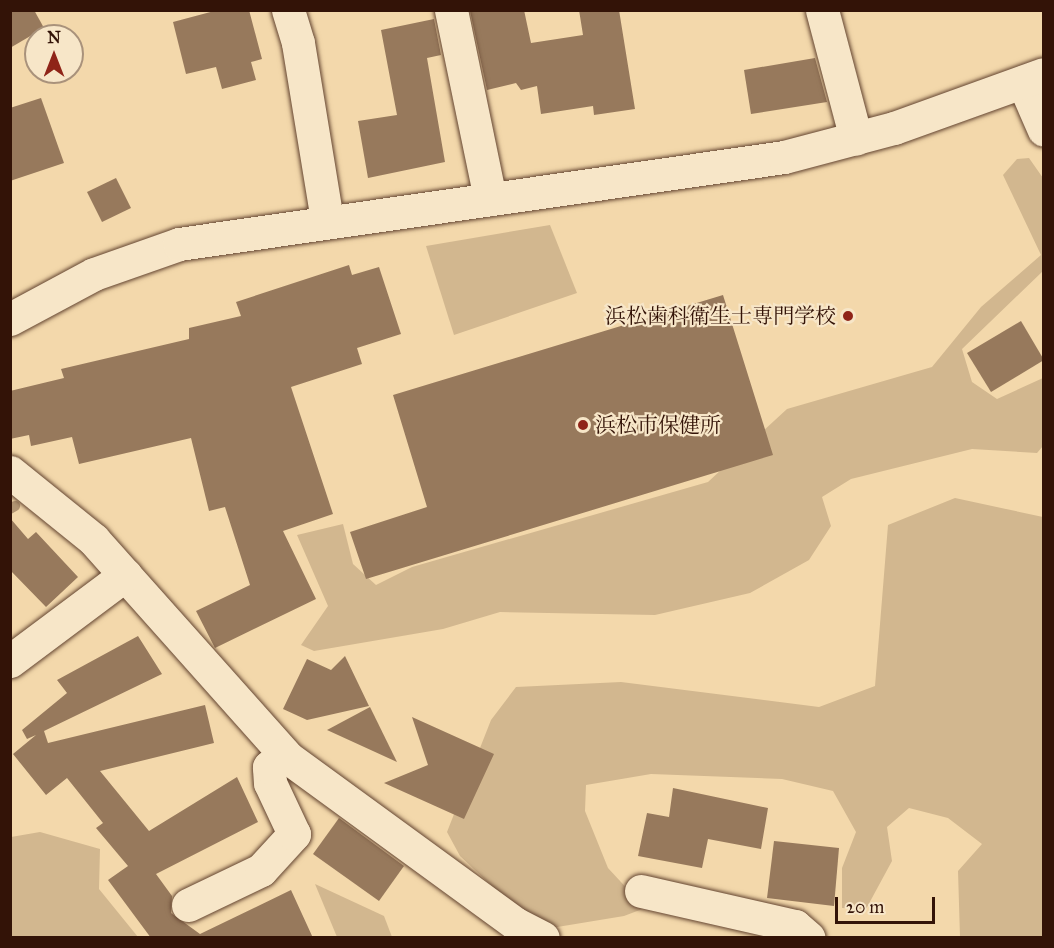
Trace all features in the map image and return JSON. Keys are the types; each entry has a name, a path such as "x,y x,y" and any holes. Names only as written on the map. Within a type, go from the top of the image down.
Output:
{"street":[{"path":"288,10 298,43 327,220"},
{"path":"451,10 490,199"},
{"path":"822,10 856,139"},
{"path":"10,319 136,258 224,234 727,167 856,139 1033,78 1044,130"},
{"path":"10,472 52,501 126,576 284,754 516,924 543,938"},
{"path":"10,661 126,576"},
{"path":"188,905 261,870 294,834 270,783 269,767 284,754"},
{"path":"641,891 795,926 809,938"}],"shaded area":[{"path":"1029,158 1043,178 1043,271 962,349 972,382 997,399 1043,378 1043,446 1037,453 972,449 851,479 822,497 831,526 809,560 750,593 655,615 500,612 443,629 314,651 301,645 328,606 297,535 343,524 353,564 376,585 412,567 708,482 787,409 932,367 981,307 1041,255 1003,175 1017,159"},
{"path":"550,225 577,293 454,335 426,246"},
{"path":"955,498 1043,517 1043,937 960,937 958,871 982,844 948,818 909,808 887,827 892,861 866,909 842,908 842,868 856,832 833,791 782,779 651,774 586,785 585,811 608,868 645,908 624,916 539,930 460,856 447,832 491,720 516,687 621,682 819,707 875,686 888,525"},
{"path":"40,832 100,849 99,889 138,937 11,937 11,837"},
{"path":"315,884 384,916 392,937 337,937"}],"building":[{"path":"10,10 34,10 42,24 24,24 24,40 10,48"},
{"path":"218,10 249,10 262,59 251,62 256,80 222,89 216,67 186,74 173,22"},
{"path":"524,10 531,43 583,35 579,10 619,10 635,109 594,115 593,106 541,114 537,86 521,90 516,83 487,90 470,11"},
{"path":"434,19 441,55 427,58 445,162 368,178 358,121 397,115 381,30"},
{"path":"815,58 827,102 751,114 744,70"},
{"path":"41,98 64,163 10,181 10,108"},
{"path":"116,178 131,208 102,222 87,192"},
{"path":"349,265 352,275 379,267 401,334 357,348 362,364 291,387 333,514 283,531 316,599 215,648 196,611 250,585 225,507 209,511 191,438 79,464 72,437 31,446 29,435 10,439 10,391 64,378 61,369 189,339 189,328 241,316 236,302"},
{"name":"浜松市保健所","path":"723,295 773,455 366,579 350,532 427,507 393,395"},
{"path":"1021,321 1044,360 991,392 967,353"},
{"path":"10,518 28,539 36,532 78,577 46,607 10,570"},
{"path":"138,636 162,674 44,731 48,743 205,705 214,743 100,771 149,831 237,777 258,822 156,874 172,896 171,913 200,934 291,890 313,938 151,938 108,880 128,866 96,828 103,823 67,778 46,795 13,754 36,735 27,739 22,730 67,693 57,680"},
{"path":"345,656 369,706 307,720 283,709 307,659 331,670"},
{"path":"370,707 397,762 327,730"},
{"path":"412,717 494,754 464,819 384,783 428,765"},
{"path":"673,788 768,808 761,849 708,839 702,868 638,856 647,813 669,817"},
{"path":"339,818 404,866 379,901 313,854"},
{"path":"774,841 839,848 834,906 767,898"}],"waterway":[{"path":"10,509 15,506"}],"place":[{"name":"浜松歯科衛生士専門学校","path":"848,316"},
{"name":"浜松市保健所","path":"583,425"}]}
